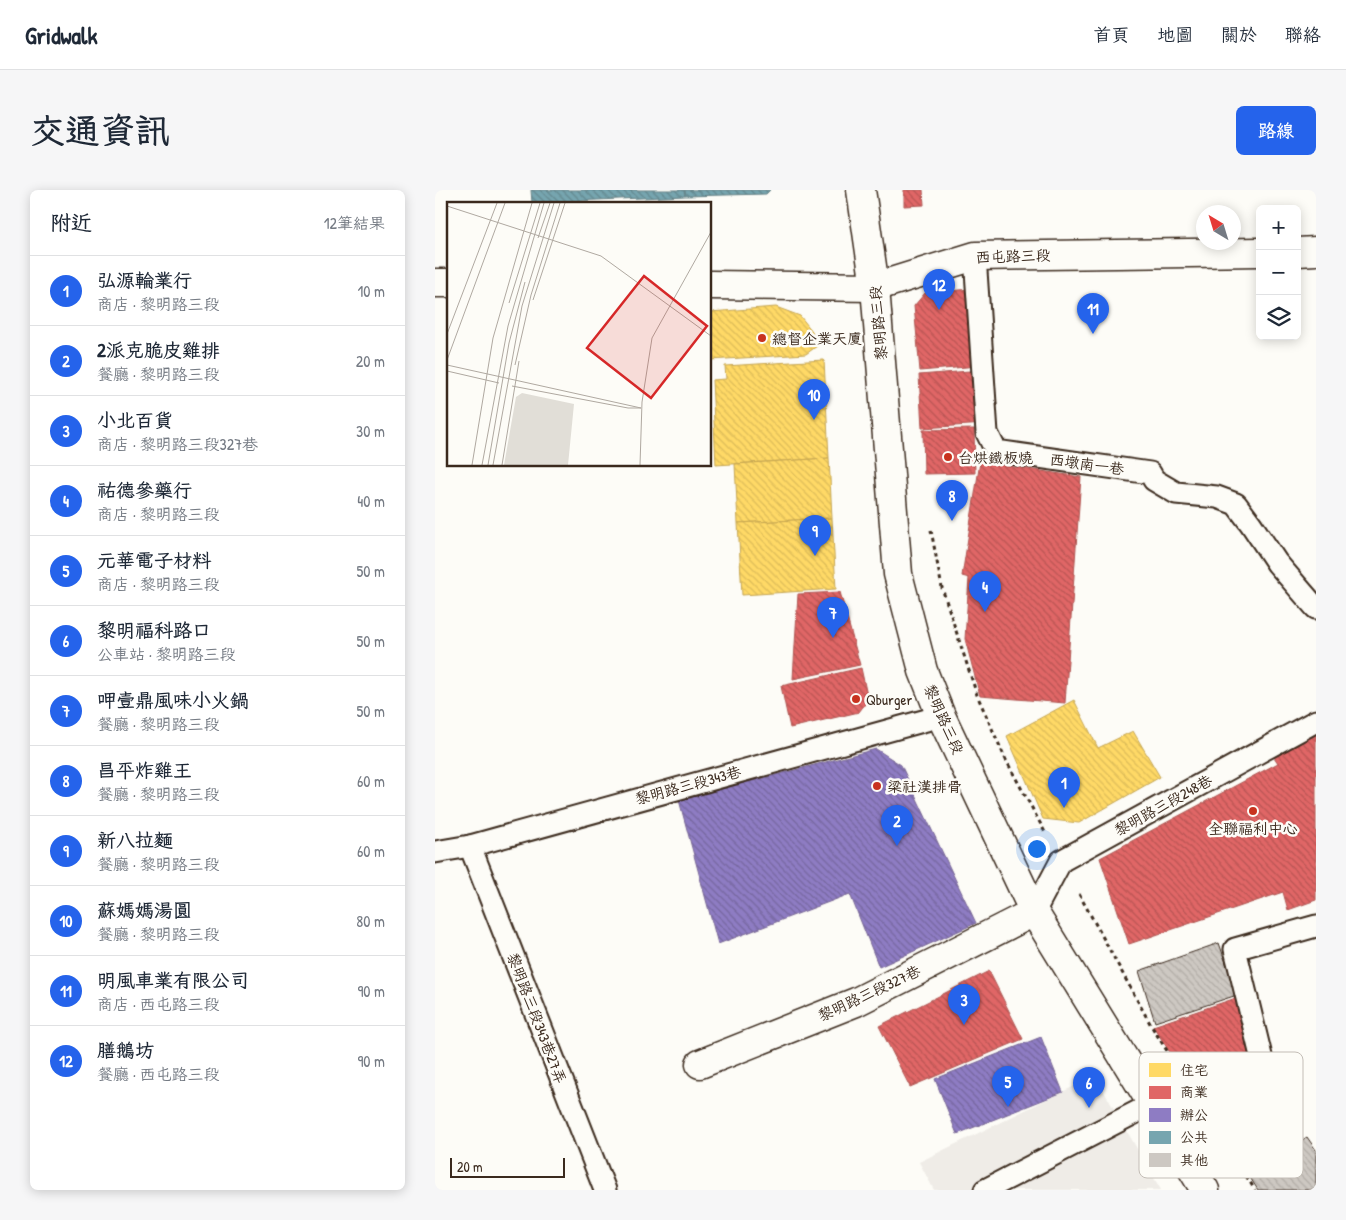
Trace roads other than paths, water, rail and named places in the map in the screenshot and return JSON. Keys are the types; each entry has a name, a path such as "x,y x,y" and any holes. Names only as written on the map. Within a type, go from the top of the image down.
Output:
{"main road":[{"name":"黎明路三段","path":"861,190 875,287 898,574 923,671 941,716 1035,912 1139,1081"},
{"path":"1301,252 1316,251"},
{"name":"西屯路三段","path":"711,286 875,287 975,256 1256,252"},
{"name":"黎明路三段327巷","path":"700,1064 856,1002 1035,912"},
{"name":"黎明路三段","path":"1198,1178 1205,1190"}],"lane":[{"name":"西墩南一巷","path":"975,256 987,433 996,451 1149,473 1154,480 1176,493 1217,497 1236,504 1277,563 1316,608"},
{"name":"黎明路三段343巷","path":"435,852 470,846 941,716"},
{"name":"黎明路三段248巷","path":"1035,912 1061,861 1316,721"},
{"name":"黎明路三段343巷27弄","path":"470,846 605,1190"},
{"path":"1260,1052 1235,949 1316,926"},
{"path":"985,1190 1139,1111"}],"place":[{"name":"膳鵝坊","path":"939,310"},
{"name":"明風車業有限公司","path":"1093,334"},
{"name":"總督企業天廈","path":"762,338"},
{"name":"蘇媽媽湯圓","path":"814,420"},
{"name":"台烘鐵板燒","path":"948,457"},
{"name":"昌平炸雞王","path":"952,521"},
{"name":"新八拉麵","path":"815,556"},
{"name":"祐德參藥行","path":"985,612"},
{"name":"呷壹鼎風味小火鍋","path":"833,638"},
{"name":"Qburger","path":"856,699"},
{"name":"梁社漢排骨","path":"877,786"},
{"name":"弘源輪業行","path":"1064,808"},
{"name":"全聯福利中心","path":"1253,811"},
{"name":"2派克脆皮雞排","path":"897,846"},
{"name":"小北百貨","path":"964,1025"},
{"name":"元華電子材料","path":"1008,1107"},
{"name":"黎明福科路口","path":"1089,1108"}]}
